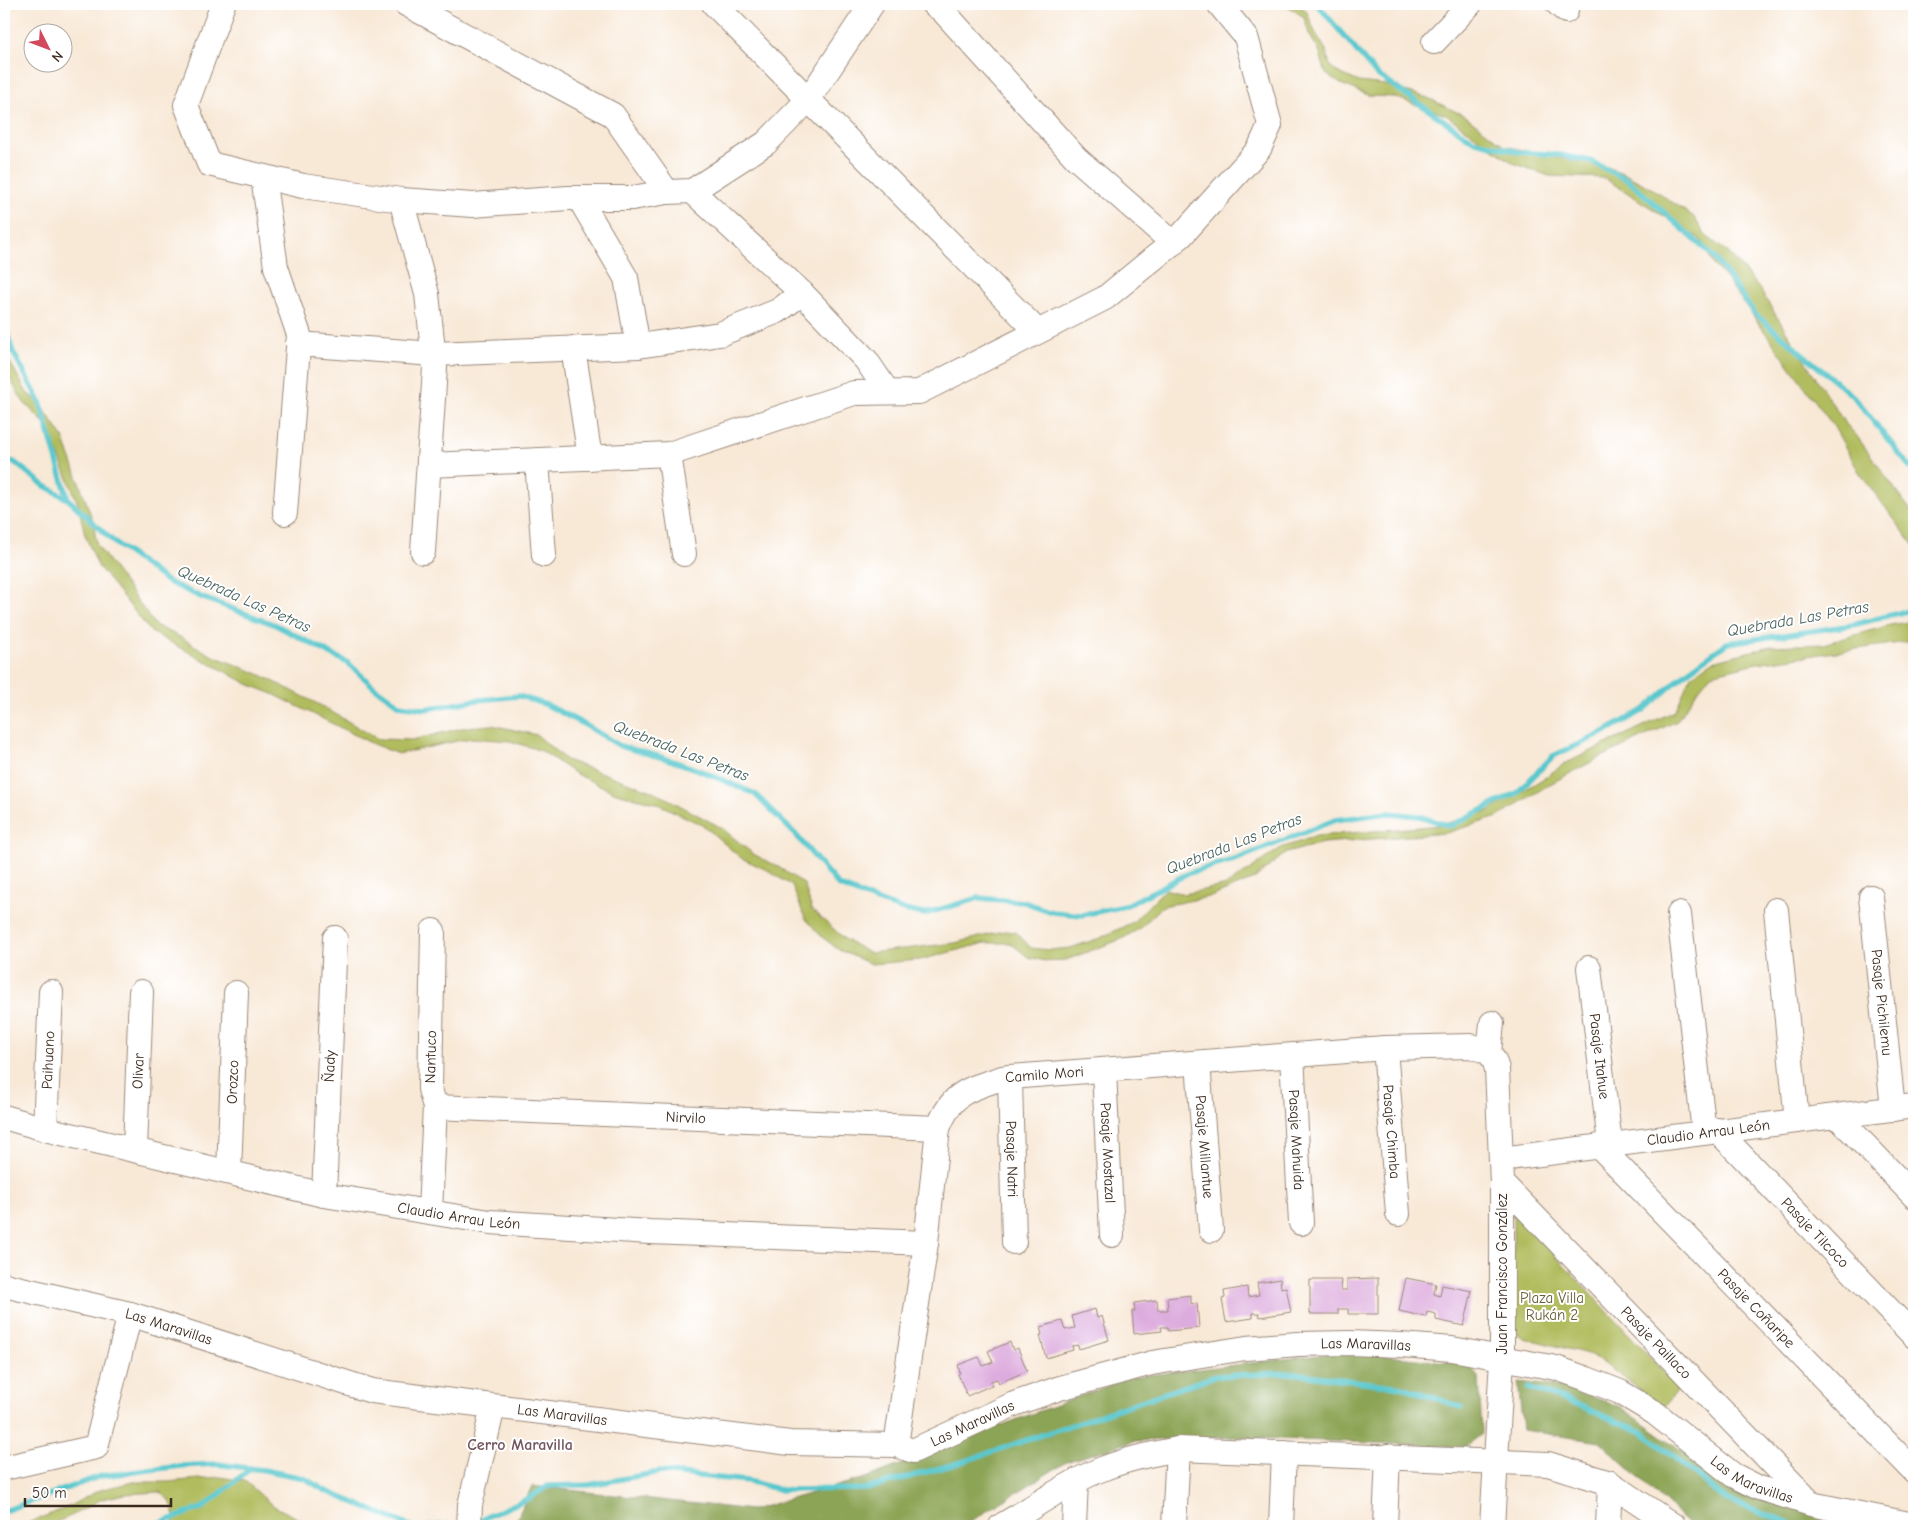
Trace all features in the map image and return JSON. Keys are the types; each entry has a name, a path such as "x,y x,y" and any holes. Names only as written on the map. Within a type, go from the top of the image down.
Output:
{"street":[{"path":"223,4 186,105 209,164 303,186 401,200 473,205 579,198 632,198 667,192 692,191 766,143 808,100 872,4"},
{"path":"406,4 613,115 667,192"},
{"path":"714,4 1037,331"},
{"path":"933,4 942,10 1076,158 1173,243"},
{"path":"430,466 669,454 854,393 919,392 1105,298 1173,243 1259,149 1270,125 1246,37 1220,4"},
{"path":"1434,42 1470,4"},
{"path":"263,176 276,267 298,335 285,513"},
{"path":"692,191 802,293 866,360 887,391"},
{"path":"579,198 626,278 638,346"},
{"path":"401,200 427,294 435,368 423,552"},
{"path":"298,344 434,354 638,346 720,334 778,311 802,293"},
{"path":"573,348 590,458"},
{"path":"669,454 684,554"},
{"path":"537,461 544,555"},
{"name":"Pasaje Pichilemu","path":"1870,897 1904,1107"},
{"path":"1776,910 1797,1122"},
{"path":"1679,914 1710,1131"},
{"name":"Nantuco","path":"430,1211 435,1107 430,1089 433,931"},
{"name":"Ñady","path":"324,1194 335,938"},
{"name":"Pasaje Itahue","path":"1589,968 1604,1145"},
{"name":"Paihuano","path":"45,1128 51,992"},
{"name":"Olivar","path":"135,1150 141,992"},
{"name":"Orozco","path":"229,1172 236,993"},
{"name":"Juan Francisco González","path":"1492,1023 1489,1052 1497,1069 1502,1183 1502,1360 1492,1526"},
{"name":"Camilo Mori","path":"896,1445 926,1243 938,1128 944,1112 960,1094 1002,1078 1010,1077 1385,1048 1471,1046 1489,1052"},
{"name":"Pasaje Chimba","path":"1385,1048 1398,1214"},
{"name":"Pasaje Mahuida","path":"1292,1056 1301,1223"},
{"name":"Pasaje Millantue","path":"1198,1063 1211,1230"},
{"name":"Pasaje Mostazal","path":"1104,1071 1112,1236"},
{"name":"Pasaje Natri","path":"1010,1077 1014,1242"},
{"name":"Nirvilo","path":"435,1107 938,1128"},
{"name":"Claudio Arrau León","path":"1501,1159 1904,1107"},
{"name":"Claudio Arrau León","path":"4,1116 135,1150 324,1194 490,1222 650,1232 926,1243"},
{"path":"1838,1117 1914,1196"},
{"name":"Pasaje Tilcoco","path":"1710,1131 1914,1336"},
{"name":"Pasaje Coñaripe","path":"1604,1145 1914,1471"},
{"name":"Pasaje Paillaco","path":"1502,1183 1812,1504"},
{"name":"Las Maravillas","path":"4,1285 130,1314 372,1391 790,1443 896,1445 913,1451 1014,1404 1060,1388 1152,1363 1199,1354 1298,1344 1401,1344 1452,1349 1502,1360 1556,1368 1620,1392 1655,1413 1733,1475 1759,1488 1812,1504 1914,1525"},
{"path":"4,1468 96,1448 130,1314"},
{"path":"469,1526 470,1505 493,1407"},
{"path":"1174,1526 1178,1449"},
{"path":"1001,1526 1076,1481 1102,1469 1132,1459 1178,1449 1388,1456 1548,1464 1610,1483 1674,1526"},
{"path":"1281,1526 1284,1452"},
{"path":"1385,1526 1388,1456"},
{"path":"1074,1526 1076,1481"},
{"path":"1608,1526 1610,1483"}],"green space":[{"path":"1284,4 1296,4 1306,10 1315,32 1326,50 1330,66 1337,72 1359,82 1385,85 1428,98 1467,117 1505,146 1554,157 1600,164 1625,174 1653,189 1694,217 1705,235 1730,254 1758,287 1844,422 1856,435 1914,515 1914,546 1859,472 1834,427 1727,280 1714,265 1700,239 1604,178 1549,176 1513,163 1446,115 1394,97 1370,96 1341,84 1326,74 1319,51 1309,34 1304,17"},
{"path":"4,357 9,360 27,393 39,402 63,437 93,521 97,545 155,625 211,655 259,674 320,705 378,739 412,740 466,727 492,725 537,735 566,760 655,792 722,828 753,854 777,866 804,884 812,910 846,940 869,953 955,943 1004,931 1016,932 1031,948 1050,950 1070,948 1100,938 1133,922 1165,889 1184,894 1227,885 1281,848 1316,836 1441,825 1489,811 1564,764 1675,711 1691,676 1713,661 1771,646 1823,644 1890,625 1914,621 1914,641 1757,663 1711,674 1677,721 1597,759 1550,784 1498,817 1446,833 1323,843 1286,853 1254,879 1213,896 1163,906 1140,928 1122,939 1066,960 1045,961 1028,957 1010,943 985,943 920,960 871,964 839,950 822,937 805,918 792,886 769,871 741,858 704,826 656,803 616,793 574,773 542,751 510,741 471,738 398,754 373,744 273,694 250,685 151,632 98,566 85,535 78,504 47,426 24,403 4,369"},
{"name":"Plaza Villa Rukán 2","path":"1513,1210 1679,1388 1664,1407 1592,1355 1524,1338 1514,1332"},
{"path":"1345,1352 1468,1364 1479,1377 1482,1434 1465,1447 1235,1437 1134,1441 1066,1462 971,1521 955,1526 558,1526 516,1521 532,1486 752,1510 869,1477 1132,1377"},
{"path":"1518,1382 1564,1387 1621,1407 1715,1474 1884,1526 1691,1526 1600,1442 1523,1430"},
{"path":"220,1477 245,1481 272,1505 301,1520 308,1526 173,1526 174,1515 171,1503 160,1492 124,1494 102,1499 73,1515 47,1526 20,1526 68,1507 99,1490 133,1482 167,1482"}],"building":[{"path":"1378,1278 1378,1314 1348,1314 1348,1309 1338,1309 1338,1314 1310,1314 1310,1280 1342,1280 1341,1290 1347,1290 1347,1279"},
{"path":"1406,1278 1436,1284 1434,1294 1440,1296 1442,1285 1472,1291 1464,1326 1436,1320 1436,1314 1427,1312 1426,1317 1399,1311"},
{"path":"1280,1279 1281,1288 1286,1287 1291,1312 1260,1317 1259,1313 1253,1313 1253,1318 1226,1322 1222,1299 1225,1298 1224,1291 1247,1287 1248,1297 1259,1295 1257,1283"},
{"path":"1191,1295 1191,1304 1197,1303 1199,1328 1168,1331 1168,1327 1161,1327 1162,1331 1134,1334 1132,1311 1135,1311 1134,1303 1157,1300 1158,1310 1168,1310 1167,1298"},
{"path":"1095,1309 1097,1318 1102,1316 1109,1340 1079,1349 1078,1345 1072,1346 1073,1350 1046,1358 1040,1335 1042,1335 1040,1327 1062,1321 1065,1330 1075,1328 1072,1316"},
{"path":"1010,1342 1013,1350 1018,1348 1027,1371 999,1383 997,1379 991,1381 992,1385 967,1396 958,1374 960,1373 958,1365 979,1357 983,1366 993,1362 988,1351"}],"waterway":[{"path":"1317,4 1376,74 1472,140 1519,152 1560,155 1590,161 1628,180 1714,257 1754,313 1854,397 1914,472"},
{"path":"4,324 13,352 40,402 68,499"},
{"name":"Quebrada Las Petras","path":"4,460 14,462 45,486 68,499 116,544 168,582 203,598 276,625 348,663 374,687 399,705 425,709 478,700 519,696 547,705 620,746 699,770 755,794 796,835 838,885 900,909 924,914 979,898 1024,902 1052,912 1082,915 1125,906 1189,873 1237,859 1335,820 1388,813 1419,816 1450,826 1517,793 1553,756 1597,736 1644,710 1687,672 1727,643 1853,625 1914,609"},
{"path":"475,1522 529,1498 548,1486 589,1485 660,1472 748,1481 781,1490 866,1489 962,1462 1215,1376 1291,1373 1403,1387 1461,1407"},
{"path":"1528,1388 1566,1400 1643,1432 1728,1501 1801,1526"},
{"path":"4,1511 101,1476 181,1466 217,1464 264,1470 304,1478 326,1491 410,1526"},
{"path":"152,1526 204,1507 251,1468"},
{"path":"430,1526 463,1524"}],"district":[{"name":"Cerro Maravilla","path":"520,1445"}]}
